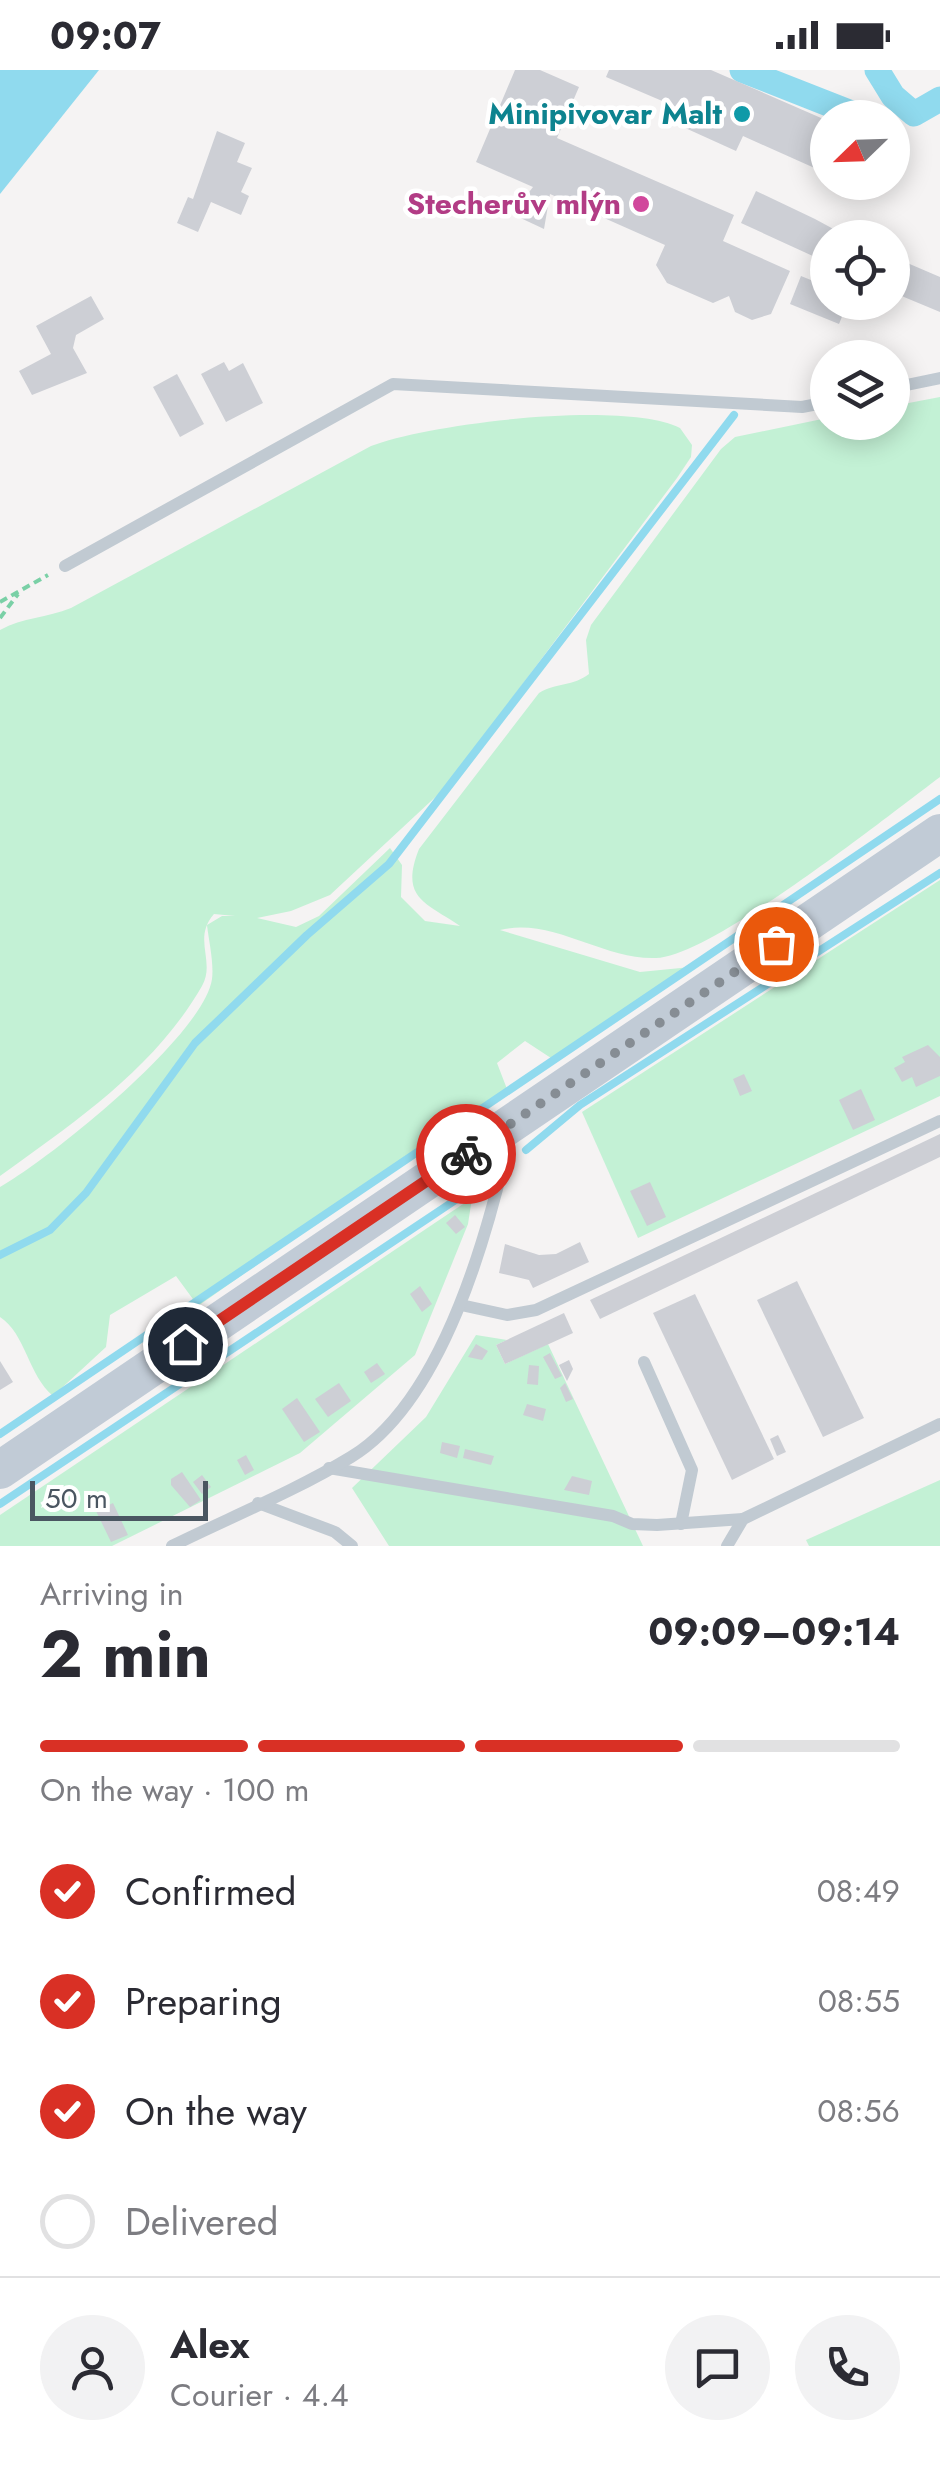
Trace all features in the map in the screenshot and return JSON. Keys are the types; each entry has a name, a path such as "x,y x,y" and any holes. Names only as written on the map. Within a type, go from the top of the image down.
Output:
{"main road":[{"path":"0,1470 940,833"}],"lane":[{"path":"910,384 940,378"},
{"path":"64,566 394,384 810,405"},
{"path":"461,1305 507,1315 536,1310 940,1120"},
{"path":"172,1546 354,1456 417,1393 461,1305 513,1122"},
{"path":"644,1362 692,1470 681,1524"},
{"path":"329,1468 613,1516 632,1524 681,1524 742,1519 940,1424"},
{"path":"258,1504 335,1532 352,1546"},
{"path":"728,1546 742,1519"}],"path":[{"path":"0,602 64,566"},
{"path":"0,618 21,590"}],"green space":[{"path":"940,397 940,777 757,910 682,951 656,958 636,957 539,929 500,930 640,972 691,967 554,1060 525,1041 497,1063 507,1089 198,1306 176,1276 110,1315 106,1347 53,1396 38,1377 16,1334 0,1317 0,1187 87,1124 155,1062 203,1003 212,979 207,925 206,977 161,1043 112,1092 0,1176 0,630 71,608 371,446 399,437 480,423 573,415 653,420 680,428 692,445 691,457 444,789 330,895 291,911 257,918 296,927 319,916 390,848 402,865 401,897 425,921 460,926 427,905 414,889 412,879 419,849 539,693 589,674 586,640 591,625 721,449 735,437 810,422 810,440 910,440 910,403","holes":["214,914 235,916 222,916 207,925"]},
{"path":"940,880 940,1096 638,1238 582,1112"},
{"path":"472,1198 468,1224 415,1355 300,1453 112,1546 0,1546 0,1515"},
{"path":"476,1335 507,1340 496,1345 505,1364 548,1344 643,1546 389,1546 352,1488 426,1417"},
{"path":"940,1480 940,1546 809,1546 806,1540"}],"water":[{"path":"0,70 99,70 0,194"}],"building":[{"name":"Stecherův mlýn","path":"515,70 540,70 579,87 557,138 734,215 723,241 790,271 771,314 752,320 735,312 729,296 713,303 667,283 656,265 665,245 550,194 544,229 512,214 533,187 476,162"},
{"name":"Minipivovar Malt","path":"609,70 711,70 810,113 810,166 743,136 736,151 683,127 686,121 678,117 681,109 606,77"},
{"path":"217,131 245,143 237,162 252,168 241,192 249,196 241,215 211,202 198,232 177,223 188,197 193,199"},
{"path":"756,191 817,220 810,220 810,255 741,223"},
{"path":"910,264 940,277 940,312 910,300"},
{"path":"801,276 810,280 810,312 790,304"},
{"path":"91,296 104,319 76,335 73,348 87,373 32,395 19,371 51,354 36,326"},
{"path":"224,362 229,371 243,363 263,403 226,422 201,374"},
{"path":"177,374 204,424 180,437 153,387"},
{"path":"928,1045 940,1057 940,1076 916,1087 912,1077 902,1082 894,1068 905,1062 902,1057"},
{"path":"744,1074 752,1091 740,1096 733,1079"},
{"path":"861,1089 875,1120 853,1130 839,1100"},
{"path":"940,1134 940,1157 600,1319 590,1300"},
{"path":"650,1182 666,1217 647,1226 630,1191"},
{"path":"455,1215 465,1227 456,1234 446,1223"},
{"path":"580,1242 589,1262 533,1288 529,1280 499,1273 505,1244 539,1255 556,1254"},
{"path":"797,1281 864,1418 823,1437 757,1300"},
{"path":"420,1286 432,1304 422,1312 410,1294"},
{"path":"695,1294 774,1459 732,1480 653,1313"},
{"path":"564,1313 573,1333 505,1364 496,1345"},
{"path":"476,1344 488,1351 482,1360 468,1357"},
{"path":"550,1353 562,1376 555,1379 543,1357"},
{"path":"569,1360 573,1369 567,1381 559,1365"},
{"path":"0,1361 13,1382 0,1390"},
{"path":"377,1363 385,1374 371,1383 364,1372"},
{"path":"529,1365 539,1366 538,1385 527,1384"},
{"path":"339,1383 351,1401 328,1417 315,1399"},
{"path":"565,1383 573,1399 566,1402 560,1388"},
{"path":"297,1398 320,1432 304,1442 282,1409"},
{"path":"527,1404 546,1409 543,1421 523,1415"},
{"path":"778,1435 786,1452 777,1456 770,1439"},
{"path":"442,1442 460,1446 457,1458 440,1453"},
{"path":"465,1449 494,1456 491,1465 463,1458"},
{"path":"246,1455 254,1470 245,1475 237,1460"},
{"path":"182,1472 201,1500 190,1507 171,1485 171,1479"},
{"path":"202,1475 211,1487 202,1494 193,1482"},
{"path":"572,1476 592,1481 589,1495 564,1490"},
{"path":"113,1503 128,1535 111,1542 96,1511"}],"waterway":[{"path":"742,70 818,100"},
{"path":"877,70 893,96 914,114 940,99"},
{"path":"0,1255 50,1230 86,1193 195,1043 307,935 389,864 734,415"},
{"path":"0,1434 940,799"},
{"path":"526,1150 580,1105 940,873"},
{"path":"0,1504 475,1187"}],"way so far":[{"path":"466,1154 776,944"}],"place":[{"name":"Minipivovar Malt","path":"742,114"},
{"name":"Stecherův mlýn","path":"641,204"}],"route":[{"path":"185,1344 466,1154"}]}
